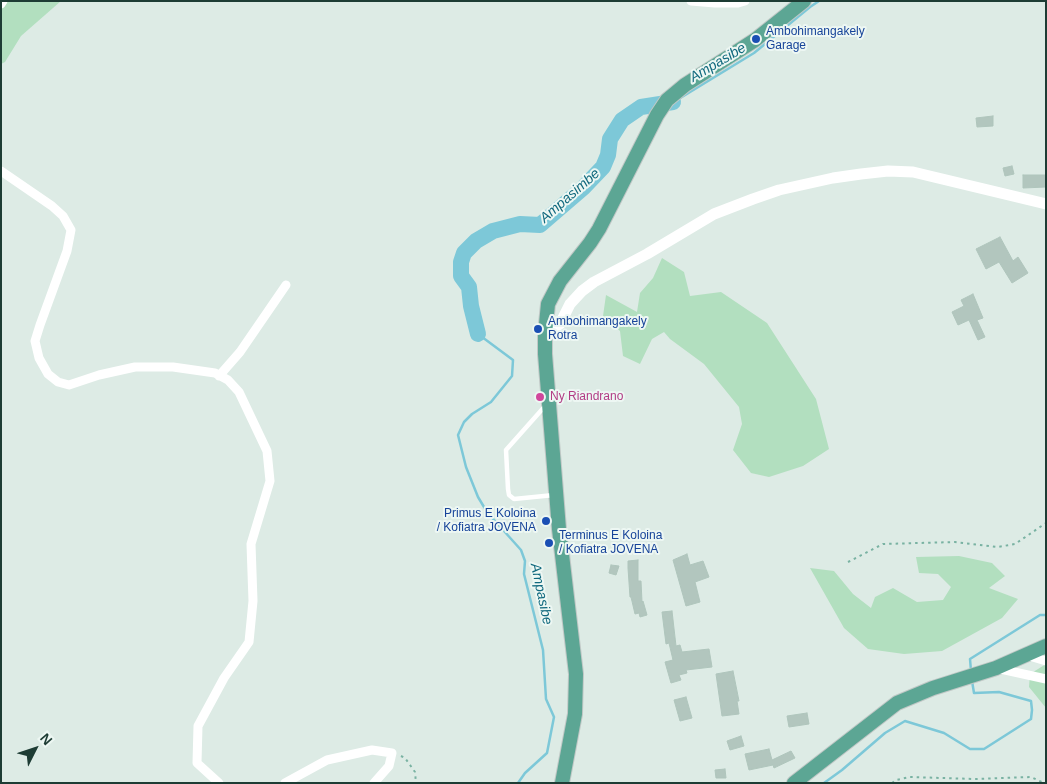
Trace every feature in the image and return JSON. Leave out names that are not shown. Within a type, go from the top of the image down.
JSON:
[{"type":"main road","points":[[562,783],[575,714],[576,674],[564,583],[556,495],[545,334],[550,299],[560,281],[599,229],[657,115],[667,100],[685,85],[755,40],[804,1]]},
{"type":"main road","points":[[794,783],[897,703],[933,688],[996,668],[1046,646]]},
{"type":"street","points":[[691,1],[715,4],[745,1]]},
{"type":"street","points":[[1,171],[52,206],[63,216],[71,230],[67,251],[35,341],[39,358],[48,374],[58,382],[69,385],[98,375],[135,367],[173,368],[214,373],[228,380],[239,392],[267,451],[270,481],[251,544],[253,601],[249,642],[224,678],[198,726],[197,763],[219,783]]},
{"type":"street","points":[[545,334],[560,324],[570,304],[594,282],[647,254],[714,214],[779,190],[833,178],[862,174],[913,172],[1046,204]]},
{"type":"street","points":[[220,376],[240,352],[286,285]]},
{"type":"street","points":[[1026,655],[1046,661]]},
{"type":"street","points":[[996,668],[1046,679]]},
{"type":"street","points":[[285,783],[327,760],[372,750],[392,753],[389,766],[374,783]]},
{"type":"lane","points":[[550,401],[508,447],[505,453],[508,489],[512,498],[556,495]]},
{"type":"path","points":[[848,562],[883,544],[955,542],[998,547],[1015,544],[1046,524]]},
{"type":"path","points":[[392,753],[405,758],[415,772],[416,783]]},
{"type":"path","points":[[892,783],[896,780],[910,777],[975,779],[1031,777],[1044,783]]},
{"type":"green space","points":[[1,1],[61,1],[21,36],[5,62],[1,64]]},
{"type":"green space","points":[[662,258],[684,272],[690,296],[721,292],[767,323],[816,399],[829,449],[803,466],[769,477],[751,473],[733,450],[742,424],[739,407],[704,364],[670,339],[664,332],[652,339],[640,364],[623,356],[620,331],[603,316],[606,295],[637,312],[640,293],[653,278]]},
{"type":"green space","points":[[959,556],[992,563],[1005,576],[989,588],[1018,599],[1002,618],[942,651],[904,654],[868,649],[844,628],[810,568],[834,571],[853,594],[871,608],[875,597],[893,588],[917,602],[943,600],[951,587],[938,574],[919,573],[916,557]]},
{"type":"green space","points":[[1046,664],[1046,708],[1029,687],[1030,674]]},
{"type":"building","points":[[993,116],[993,126],[977,127],[976,118]]},
{"type":"building","points":[[1012,166],[1014,174],[1005,176],[1003,168]]},
{"type":"building","points":[[1023,175],[1046,175],[1046,187],[1023,188]]},
{"type":"building","points":[[1000,237],[1013,261],[1018,257],[1028,273],[1012,283],[999,262],[986,269],[976,249]]},
{"type":"building","points":[[973,294],[983,318],[977,320],[985,337],[978,340],[969,320],[958,325],[952,312],[964,306],[961,300]]},
{"type":"building","points":[[687,554],[690,565],[703,561],[709,577],[695,582],[700,602],[686,606],[673,560]]},
{"type":"building","points":[[638,560],[638,581],[641,581],[642,602],[647,615],[640,617],[639,613],[635,614],[630,597],[628,568],[628,561]]},
{"type":"building","points":[[611,565],[619,566],[616,575],[609,573]]},
{"type":"building","points":[[672,611],[676,646],[680,645],[682,652],[709,649],[712,667],[686,670],[687,673],[679,675],[681,680],[671,683],[665,662],[673,660],[669,643],[666,644],[662,612]]},
{"type":"building","points":[[733,671],[739,701],[737,701],[739,714],[722,716],[716,674]]},
{"type":"building","points":[[686,697],[692,718],[680,721],[674,700]]},
{"type":"building","points":[[807,713],[809,724],[789,727],[787,716]]},
{"type":"building","points":[[741,736],[744,746],[730,750],[727,741]]},
{"type":"building","points":[[769,749],[772,760],[791,751],[795,758],[774,768],[773,765],[749,770],[745,754]]},
{"type":"building","points":[[725,769],[726,778],[716,778],[715,770]]},
{"type":"waterway","name":"Ampasibe","points":[[677,100],[754,53],[819,1]]},
{"type":"waterway","name":"Ampasimbe","points":[[478,334],[471,306],[469,287],[461,276],[461,262],[464,253],[476,241],[493,231],[520,224],[540,225],[583,188],[603,167],[608,155],[610,139],[622,120],[641,107],[673,102]]},
{"type":"waterway","name":"Ampasibe","points":[[478,334],[513,360],[512,376],[491,402],[472,414],[464,422],[458,435],[466,467],[478,497],[487,512],[521,550],[525,561],[524,574],[543,650],[546,699],[554,717],[547,753],[525,773],[518,783]]},
{"type":"waterway","name":"Ampasibe","points":[[971,671],[970,659],[1040,615],[1046,615]]},
{"type":"waterway","name":"Ampasibe","points":[[824,783],[885,733],[905,721],[944,733],[970,749],[984,749],[1031,719],[1031,701],[999,692],[974,693],[972,681]]},
{"type":"place","name":"Ambohimangakely Garage","points":[[756,39]]},
{"type":"place","name":"Ambohimangakely Rotra","points":[[538,329]]},
{"type":"place","name":"Ny Riandrano","points":[[540,397]]},
{"type":"place","name":"Primus E Koloina / Kofiatra JOVENA","points":[[546,521]]},
{"type":"place","name":"Terminus E Koloina / Kofiatra JOVENA","points":[[549,543]]}]
